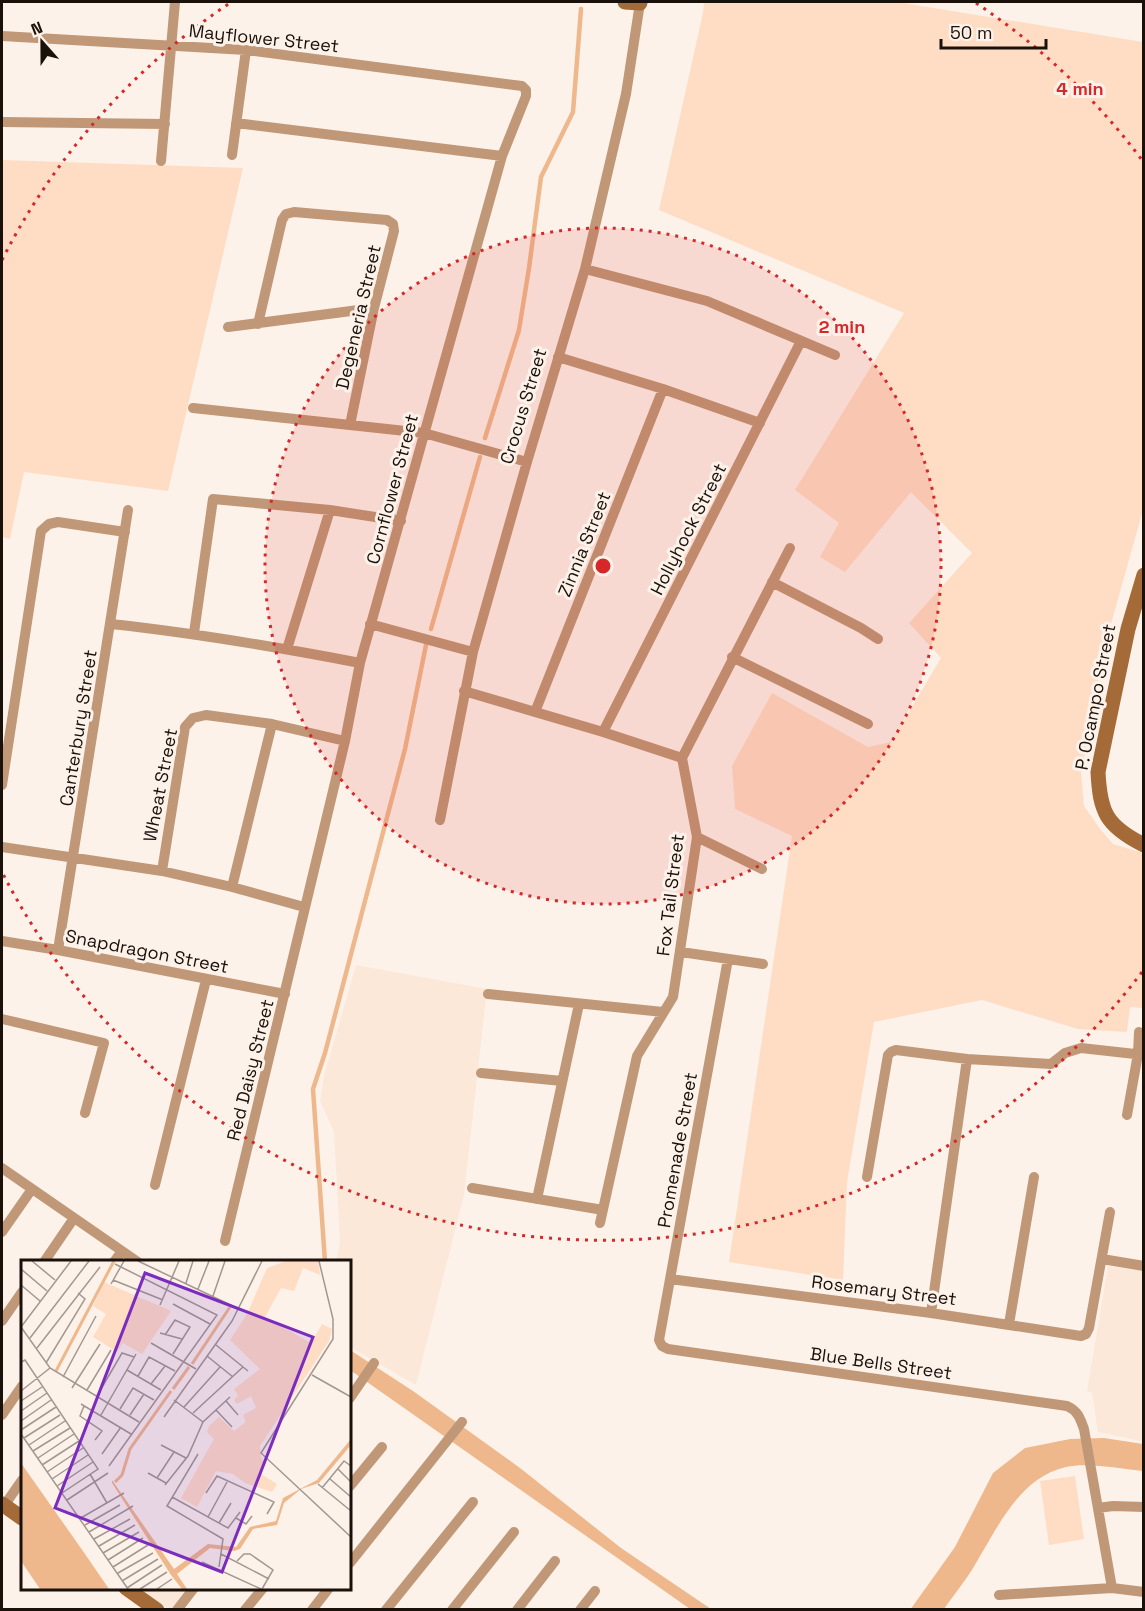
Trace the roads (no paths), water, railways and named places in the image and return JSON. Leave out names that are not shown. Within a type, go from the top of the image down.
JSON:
[{"type":"street","points":[[161,162],[175,2]]},
{"type":"street","name":"Crocus Street","points":[[440,820],[473,651],[526,462],[585,269],[626,94],[635,2]]},
{"type":"street","name":"Mayflower Street","points":[[2,36],[246,50],[522,86]]},
{"type":"street","points":[[232,155],[246,50]]},
{"type":"street","name":"Cornflower Street","points":[[304,907],[345,741],[370,624],[401,521],[502,156],[526,96],[526,90],[522,86]]},
{"type":"street","points":[[2,122],[165,124]]},
{"type":"street","points":[[236,123],[502,156]]},
{"type":"street","name":"Degeneria Street","points":[[258,324],[282,220],[286,214],[294,212],[387,220],[393,224],[394,231],[374,308],[350,425]]},
{"type":"street","points":[[585,269],[707,301],[835,355]]},
{"type":"street","points":[[228,327],[374,308]]},
{"type":"street","name":"Hollyhock Street","points":[[603,732],[801,341]]},
{"type":"street","points":[[558,357],[663,388],[760,423]]},
{"type":"street","name":"Zinnia Street","points":[[535,712],[663,388]]},
{"type":"street","points":[[193,408],[424,433],[526,462]]},
{"type":"street","points":[[194,633],[213,499],[330,510],[401,521]]},
{"type":"street","name":"Canterbury Street","points":[[58,950],[128,510]]},
{"type":"street","points":[[287,649],[330,510]]},
{"type":"street","points":[[2,785],[41,531],[49,524],[58,522],[126,532]]},
{"type":"street","points":[[464,691],[682,758],[790,548]]},
{"type":"street","name":"P. Ocampo Street","points":[[1143,575],[1128,629],[1098,772],[1099,792],[1104,812],[1114,827],[1143,844]]},
{"type":"street","points":[[772,582],[878,639]]},
{"type":"street","points":[[111,624],[194,633],[360,663]]},
{"type":"street","points":[[370,624],[473,651]]},
{"type":"street","points":[[732,657],[868,724]]},
{"type":"street","name":"Wheat Street","points":[[162,871],[185,727],[193,718],[206,715],[272,724],[345,741]]},
{"type":"street","points":[[232,887],[272,724]]},
{"type":"street","name":"Fox Tail Street","points":[[600,1223],[637,1056],[673,997],[681,952],[697,837],[682,758]]},
{"type":"street","points":[[697,837],[762,869]]},
{"type":"street","points":[[2,847],[162,871],[304,907]]},
{"type":"street","name":"Red Daisy Street","points":[[225,1240],[304,907]]},
{"type":"street","name":"Snapdragon Street","points":[[2,941],[285,994]]},
{"type":"street","points":[[681,952],[763,964]]},
{"type":"street","name":"Promenade Street","points":[[662,1346],[659,1340],[728,959]]},
{"type":"street","points":[[155,1185],[206,980]]},
{"type":"street","points":[[488,994],[663,1012]]},
{"type":"street","points":[[537,1199],[579,1004]]},
{"type":"street","points":[[2,1019],[104,1043],[85,1113]]},
{"type":"street","points":[[1127,1115],[1141,1054],[1139,1032]]},
{"type":"street","points":[[867,1177],[888,1055],[891,1052],[896,1050],[968,1059],[1051,1064],[1065,1053],[1081,1048],[1141,1054]]},
{"type":"street","points":[[931,1313],[968,1059]]},
{"type":"street","points":[[481,1073],[562,1081]]},
{"type":"street","points":[[2,1168],[135,1260]]},
{"type":"street","points":[[1009,1324],[1034,1177]]},
{"type":"street","points":[[471,1188],[603,1210]]},
{"type":"street","points":[[2,1232],[32,1190]]},
{"type":"street","points":[[1110,1212],[1101,1259],[1143,1266]]},
{"type":"street","points":[[45,1260],[74,1218]]},
{"type":"street","points":[[115,1260],[122,1251]]},
{"type":"street","name":"Rosemary Street","points":[[670,1279],[931,1313],[1081,1336],[1086,1334],[1089,1328],[1101,1259]]},
{"type":"street","points":[[2,1322],[21,1294]]},
{"type":"street","name":"Blue Bells Street","points":[[662,1346],[668,1349],[1067,1406],[1074,1409],[1080,1416],[1084,1429],[1098,1508]]},
{"type":"street","points":[[351,1397],[373,1364]]},
{"type":"street","points":[[2,1415],[21,1387]]},
{"type":"street","points":[[351,1562],[461,1423]]},
{"type":"street","points":[[351,1485],[382,1447]]},
{"type":"street","points":[[21,1481],[3,1505],[21,1517]]},
{"type":"street","points":[[386,1610],[473,1502]]},
{"type":"street","points":[[1112,1588],[1098,1508],[1143,1507]]},
{"type":"street","points":[[452,1610],[514,1532]]},
{"type":"street","points":[[517,1610],[555,1561]]},
{"type":"street","points":[[999,1595],[1112,1588],[1143,1592]]},
{"type":"street","points":[[129,1590],[157,1610]]},
{"type":"street","points":[[177,1610],[192,1590]]},
{"type":"street","points":[[245,1610],[261,1590]]},
{"type":"street","points":[[312,1610],[327,1590]]},
{"type":"street","points":[[580,1610],[595,1591]]},
{"type":"waterway","points":[[485,438],[519,330],[541,177],[573,112],[581,9]]},
{"type":"waterway","points":[[431,629],[480,457]]},
{"type":"waterway","points":[[325,1260],[313,1089],[325,1053],[405,749],[426,645]]}]
